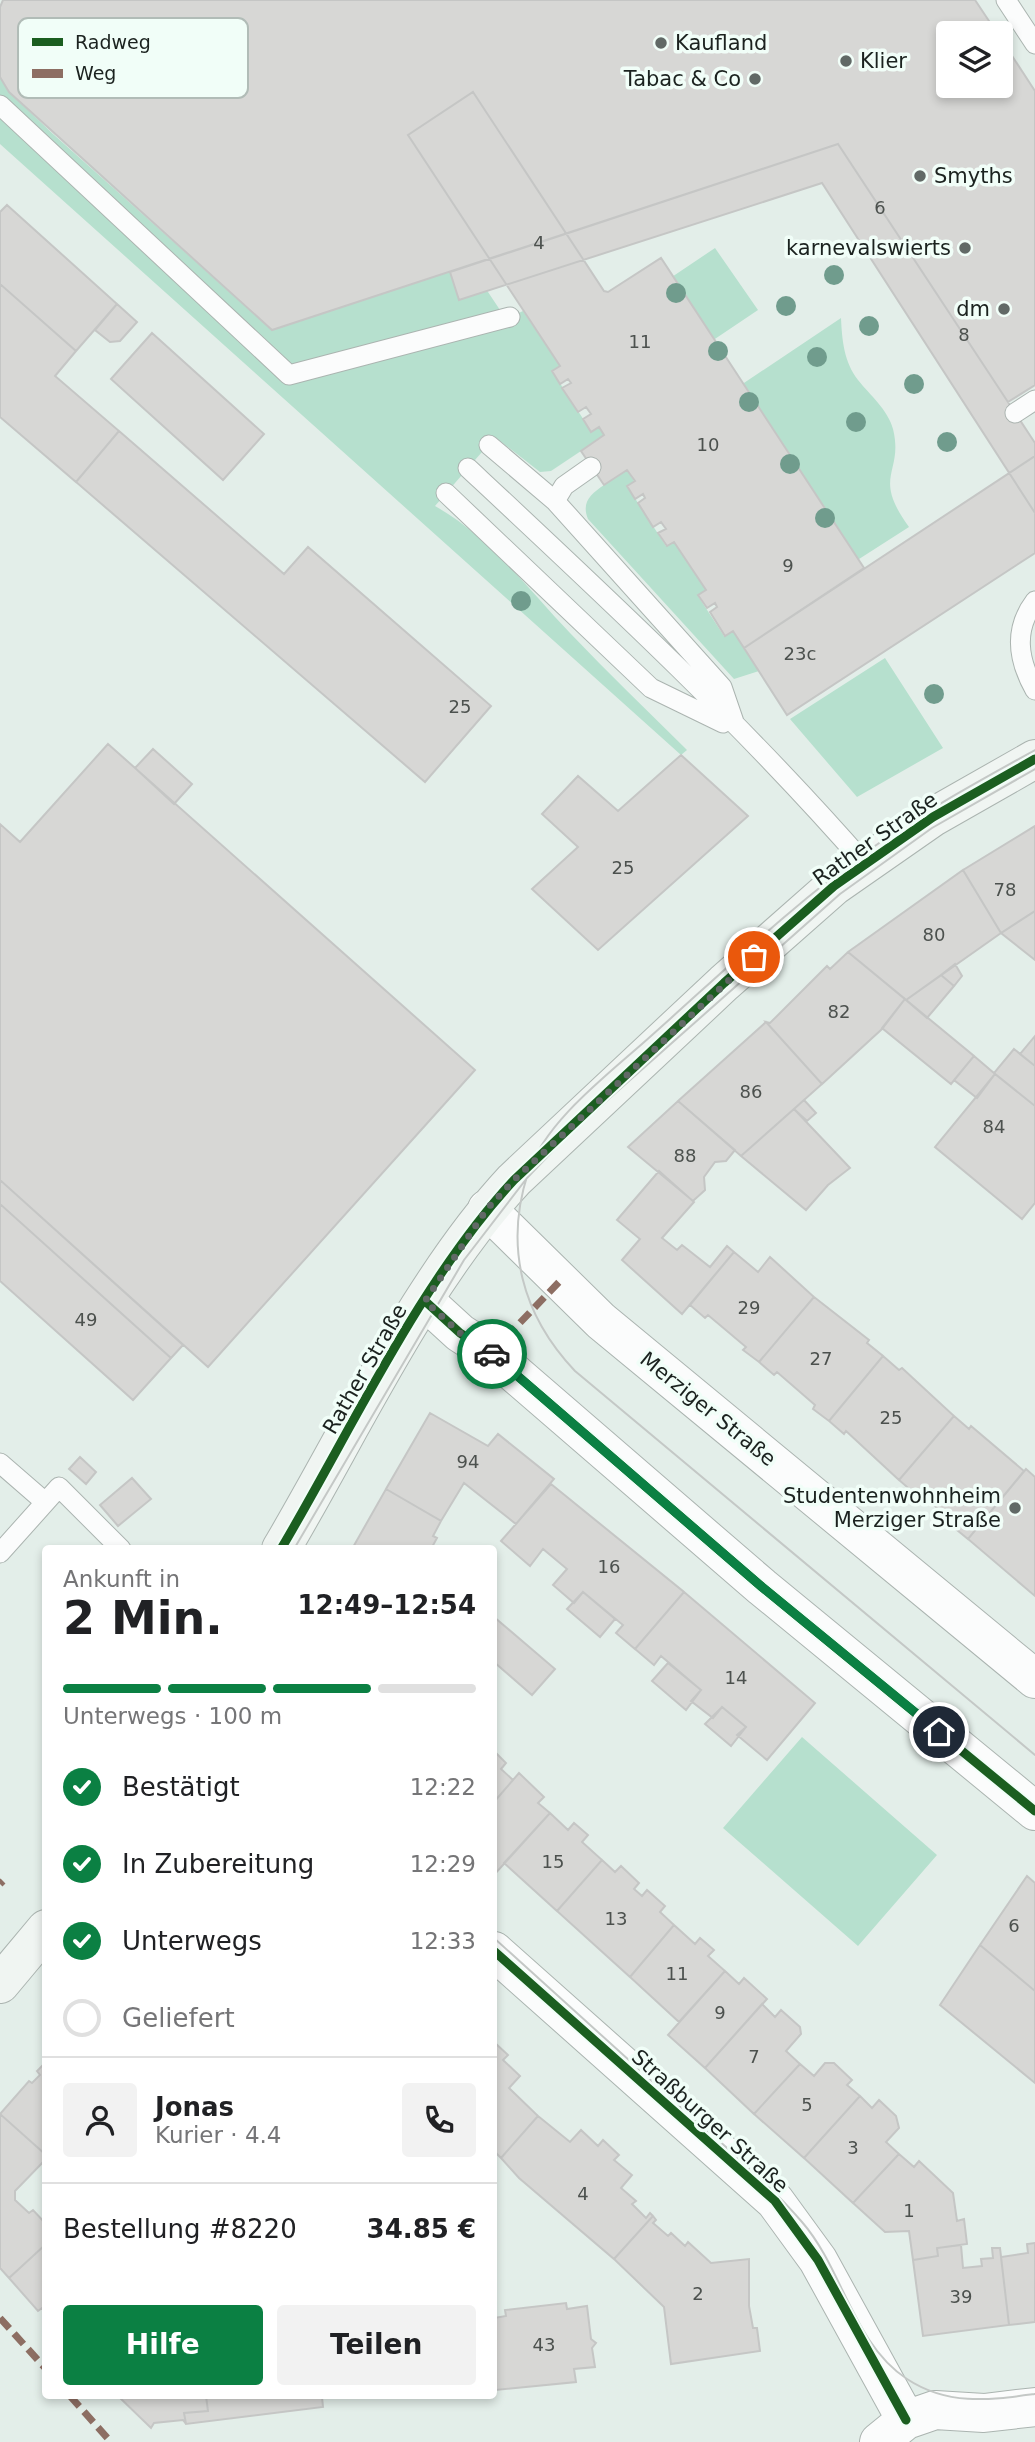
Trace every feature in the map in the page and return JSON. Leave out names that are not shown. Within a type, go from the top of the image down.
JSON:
[{"type":"street","name":"Rather Straße","points":[[283,1545],[425,1301],[487,1209],[550,1144],[724,983],[834,886],[933,817],[1035,759]]},
{"type":"street","name":"Merziger Straße","points":[[487,1209],[601,1321],[1035,1679]]},
{"type":"street","points":[[425,1301],[460,1333],[491,1353],[762,1587],[1035,1811]]},
{"type":"street","points":[[0,1984],[42,1934]]},
{"type":"street","name":"Straßburger Straße","points":[[497,1954],[775,2201],[818,2260],[892,2431]]},
{"type":"street","points":[[892,2431],[935,2410],[984,2413],[1035,2407]]},
{"type":"lane","points":[[1006,0],[1035,44]]},
{"type":"lane","points":[[0,105],[289,375],[510,317]]},
{"type":"lane","points":[[1015,413],[1035,400]]},
{"type":"lane","points":[[489,445],[555,501],[722,687],[737,729]]},
{"type":"lane","points":[[555,501],[564,486],[591,467]]},
{"type":"lane","points":[[468,468],[633,622],[813,806],[864,864]]},
{"type":"lane","points":[[446,493],[651,688],[737,729]]},
{"type":"lane","points":[[1035,601],[1024,622],[1019,646],[1024,671],[1035,690]]},
{"type":"lane","points":[[0,1463],[45,1502]]},
{"type":"lane","points":[[0,1553],[59,1486],[117,1545]]},
{"type":"green space","points":[[0,77],[9,92],[53,134],[272,330],[470,265],[506,319],[523,311],[560,366],[552,371],[591,431],[599,427],[634,481],[627,486],[666,546],[674,542],[706,590],[698,596],[724,636],[733,631],[759,671],[734,679],[588,519],[588,499],[604,485],[581,451],[551,471],[540,472],[495,437],[435,506],[473,533],[507,564],[584,648],[687,750],[681,755],[0,144]]},
{"type":"green space","points":[[715,248],[758,310],[700,349],[657,287]]},
{"type":"green space","points":[[841,318],[843,343],[850,366],[891,422],[895,456],[890,485],[898,510],[909,527],[845,568],[729,393]]},
{"type":"green space","points":[[885,658],[943,748],[857,797],[790,719]]},
{"type":"green space","points":[[802,1737],[937,1855],[858,1946],[723,1828]]},
{"type":"building","points":[[3,0],[975,0],[989,21],[936,21],[936,98],[1013,98],[1013,57],[1035,91],[1035,385],[1008,402],[838,144],[272,330],[9,92],[0,77],[0,7]]},
{"type":"building","points":[[473,92],[604,291],[608,292],[661,258],[864,568],[744,648],[733,631],[725,636],[710,612],[717,607],[715,603],[707,608],[698,595],[706,590],[674,542],[667,546],[658,533],[666,529],[661,522],[653,527],[638,503],[645,498],[643,494],[635,499],[627,486],[635,481],[627,470],[604,485],[581,451],[604,435],[599,427],[591,432],[583,419],[591,414],[586,407],[578,412],[562,388],[571,383],[568,379],[560,384],[552,371],[560,366],[408,135]]},
{"type":"building","points":[[838,144],[1035,443],[1035,513],[822,183],[459,300],[450,272]]},
{"type":"building","points":[[7,205],[117,304],[76,351],[0,284],[0,212]]},
{"type":"building","points":[[0,284],[76,351],[55,376],[119,431],[76,482],[0,417]]},
{"type":"building","points":[[117,304],[137,322],[120,341],[110,342],[95,330]]},
{"type":"building","points":[[152,333],[264,434],[223,480],[111,379]]},
{"type":"building","points":[[119,431],[284,574],[308,547],[491,706],[425,782],[76,482]]},
{"type":"building","points":[[1035,456],[1035,553],[787,715],[744,648]]},
{"type":"building","points":[[108,744],[475,1070],[208,1367],[0,1180],[0,824],[20,842]]},
{"type":"building","points":[[153,749],[192,784],[174,804],[135,768]]},
{"type":"building","points":[[681,755],[748,816],[598,950],[532,889],[578,847],[542,814],[578,776],[618,811]]},
{"type":"building","points":[[1035,826],[1035,911],[1001,933],[963,870]]},
{"type":"building","points":[[963,870],[1001,933],[906,1000],[848,952]]},
{"type":"building","points":[[1035,911],[1035,960],[1001,933]]},
{"type":"building","points":[[848,952],[905,999],[882,1029],[822,1084],[766,1022],[770,1023],[827,966],[830,969]]},
{"type":"building","points":[[955,964],[962,976],[954,986],[941,975]]},
{"type":"building","points":[[941,975],[954,986],[927,1018],[906,1000]]},
{"type":"building","points":[[905,999],[974,1056],[951,1084],[882,1028]]},
{"type":"building","points":[[766,1022],[822,1084],[741,1156],[678,1101]]},
{"type":"building","points":[[1035,1036],[1035,1066],[1020,1054]]},
{"type":"building","points":[[1014,1049],[1035,1066],[1035,1106],[994,1073]]},
{"type":"building","points":[[974,1056],[995,1074],[977,1098],[954,1080]]},
{"type":"building","points":[[995,1074],[1035,1106],[1035,1203],[1022,1219],[935,1147]]},
{"type":"building","points":[[804,1100],[816,1113],[807,1121],[794,1109]]},
{"type":"building","points":[[678,1101],[735,1150],[726,1161],[715,1162],[704,1177],[705,1190],[693,1201],[628,1147]]},
{"type":"building","points":[[794,1109],[850,1168],[828,1185],[806,1210],[741,1156]]},
{"type":"building","points":[[659,1171],[694,1202],[662,1238],[677,1250],[682,1245],[710,1267],[727,1246],[734,1252],[682,1314],[622,1260],[640,1239],[617,1220]]},
{"type":"building","points":[[0,1180],[183,1345],[171,1358],[0,1204]]},
{"type":"building","points":[[0,1204],[171,1358],[133,1400],[0,1281]]},
{"type":"building","points":[[734,1252],[758,1272],[770,1257],[814,1297],[759,1362],[743,1350],[746,1347],[708,1315],[705,1318],[690,1305]]},
{"type":"building","points":[[814,1297],[869,1340],[867,1343],[883,1356],[829,1421],[813,1409],[815,1405],[777,1372],[774,1375],[759,1362]]},
{"type":"building","points":[[883,1356],[899,1370],[902,1368],[954,1416],[899,1480],[846,1431],[844,1434],[829,1421]]},
{"type":"building","points":[[430,1413],[488,1446],[498,1434],[554,1479],[516,1524],[464,1483],[441,1521],[386,1489]]},
{"type":"building","points":[[954,1416],[969,1429],[971,1426],[1024,1471],[968,1539],[952,1526],[955,1523],[916,1490],[914,1493],[899,1480]]},
{"type":"building","points":[[80,1457],[96,1472],[86,1484],[69,1469]]},
{"type":"building","name":"Studentenwohnheim Merziger Straße","points":[[1026,1469],[1035,1477],[1035,1596],[968,1539]]},
{"type":"building","points":[[132,1478],[151,1499],[118,1526],[100,1505]]},
{"type":"building","points":[[551,1484],[684,1592],[635,1649],[616,1633],[623,1625],[583,1592],[574,1603],[553,1585],[567,1569],[543,1549],[530,1566],[501,1541]]},
{"type":"building","points":[[386,1489],[441,1521],[433,1536],[437,1538],[433,1545],[354,1545]]},
{"type":"building","points":[[583,1592],[615,1619],[600,1637],[567,1609]]},
{"type":"building","points":[[684,1592],[815,1703],[767,1760],[737,1735],[746,1727],[722,1707],[713,1718],[691,1701],[701,1690],[661,1656],[654,1665],[635,1649]]},
{"type":"building","points":[[497,1620],[555,1669],[532,1695],[497,1665]]},
{"type":"building","points":[[668,1663],[701,1690],[686,1710],[652,1681]]},
{"type":"building","points":[[722,1707],[746,1727],[731,1746],[705,1724]]},
{"type":"building","points":[[497,1754],[506,1763],[501,1769],[513,1780],[497,1799]]},
{"type":"building","points":[[519,1773],[544,1797],[538,1803],[550,1813],[497,1872],[497,1799]]},
{"type":"building","points":[[550,1813],[568,1830],[574,1823],[588,1835],[582,1842],[602,1860],[557,1911],[504,1863]]},
{"type":"building","points":[[602,1860],[615,1872],[621,1866],[639,1883],[634,1889],[642,1896],[647,1890],[665,1906],[660,1912],[674,1925],[630,1977],[557,1911]]},
{"type":"building","points":[[1027,1876],[1035,1883],[1035,1991],[980,1945]]},
{"type":"building","points":[[674,1925],[695,1944],[700,1938],[714,1950],[708,1956],[725,1971],[679,2022],[630,1977]]},
{"type":"building","points":[[980,1945],[1035,1991],[1035,2083],[940,2005]]},
{"type":"building","points":[[725,1971],[739,1984],[744,1978],[767,1999],[705,2068],[668,2035]]},
{"type":"building","points":[[762,2004],[775,2017],[781,2010],[800,2027],[801,2034],[786,2051],[800,2064],[754,2114],[705,2068]]},
{"type":"building","points":[[497,2045],[508,2055],[503,2060],[520,2076],[509,2088],[538,2116],[501,2158],[497,2154]]},
{"type":"building","points":[[825,2063],[834,2063],[852,2080],[847,2085],[860,2096],[804,2158],[754,2114],[800,2064],[814,2076]]},
{"type":"building","points":[[42,2066],[42,2151],[0,2114],[29,2081],[32,2083],[40,2075],[37,2071]]},
{"type":"building","points":[[860,2096],[872,2108],[879,2100],[896,2116],[899,2128],[886,2142],[899,2154],[853,2203],[804,2158]]},
{"type":"building","points":[[0,2114],[42,2151],[42,2163],[15,2191],[15,2200],[29,2213],[33,2210],[42,2220],[42,2248],[9,2278],[0,2268]]},
{"type":"building","points":[[538,2116],[570,2142],[581,2130],[598,2146],[603,2140],[619,2155],[614,2160],[632,2175],[621,2188],[636,2201],[632,2204],[646,2218],[650,2213],[653,2216],[614,2259],[519,2178],[501,2158]]},
{"type":"building","points":[[899,2154],[914,2167],[919,2161],[953,2193],[957,2221],[964,2219],[967,2244],[937,2248],[938,2256],[913,2260],[909,2231],[885,2232],[853,2203]]},
{"type":"building","points":[[653,2216],[656,2220],[653,2223],[668,2236],[671,2233],[685,2246],[688,2242],[711,2263],[749,2259],[749,2306],[753,2328],[757,2328],[760,2351],[671,2364],[664,2307],[614,2259]]},
{"type":"building","points":[[1035,2243],[1035,2322],[1009,2325],[1001,2257],[1028,2253],[1027,2244]]},
{"type":"building","points":[[961,2245],[963,2268],[982,2266],[981,2259],[993,2258],[992,2248],[1000,2248],[1009,2325],[923,2336],[913,2260],[938,2256],[937,2248]]},
{"type":"building","points":[[42,2248],[42,2308],[38,2311],[9,2278]]},
{"type":"building","points":[[566,2303],[567,2309],[587,2306],[591,2339],[596,2343],[592,2348],[595,2367],[574,2369],[576,2382],[497,2390],[497,2318],[506,2316],[505,2310]]},
{"type":"building","points":[[121,2399],[206,2399],[208,2411],[184,2413],[186,2424],[183,2420],[154,2423],[151,2428]]},
{"type":"building","points":[[206,2399],[322,2399],[323,2407],[186,2424],[184,2413],[208,2411]]},
{"type":"tram line","points":[[1035,750],[892,834],[814,892],[581,1098],[549,1134],[537,1153],[521,1200],[518,1227],[518,1253],[531,1303],[542,1327],[575,1371],[1035,1755]]},
{"type":"tram line","points":[[296,1545],[464,1260],[527,1178],[568,1135],[840,894],[932,828],[1035,769]]},
{"type":"tram line","points":[[497,1941],[744,2163],[802,2222],[828,2261],[861,2326],[889,2364],[907,2379],[938,2394],[969,2399],[1035,2394]]},
{"type":"marked path","points":[[491,1353],[559,1282]]},
{"type":"marked path","points":[[0,1884],[3,1881]]},
{"type":"marked path","points":[[0,2318],[42,2365]]},
{"type":"marked path","points":[[73,2399],[111,2442]]},
{"type":"cycle path","points":[[283,1545],[418,1309],[448,1263],[514,1180],[724,983],[834,886],[933,817],[1035,759]]},
{"type":"cycle path","points":[[425,1301],[460,1333],[491,1353],[762,1587],[1035,1811]]},
{"type":"cycle path","points":[[497,1954],[775,2201],[818,2260],[906,2420]]},
{"type":"way so far","points":[[492,1354],[460,1333],[425,1301],[487,1209],[514,1180],[754,957]]},
{"type":"place","name":"Kaufland","points":[[661,43]]},
{"type":"place","name":"Klier","points":[[846,61]]},
{"type":"place","name":"Tabac & Co","points":[[755,79]]},
{"type":"place","name":"Smyths","points":[[920,176]]},
{"type":"place","name":"karnevalswierts","points":[[965,248]]},
{"type":"place","name":"dm","points":[[1004,309]]},
{"type":"place","name":"Studentenwohnheim Merziger Straße","points":[[1015,1508]]},
{"type":"route","points":[[492,1354],[762,1587],[939,1732]]}]
